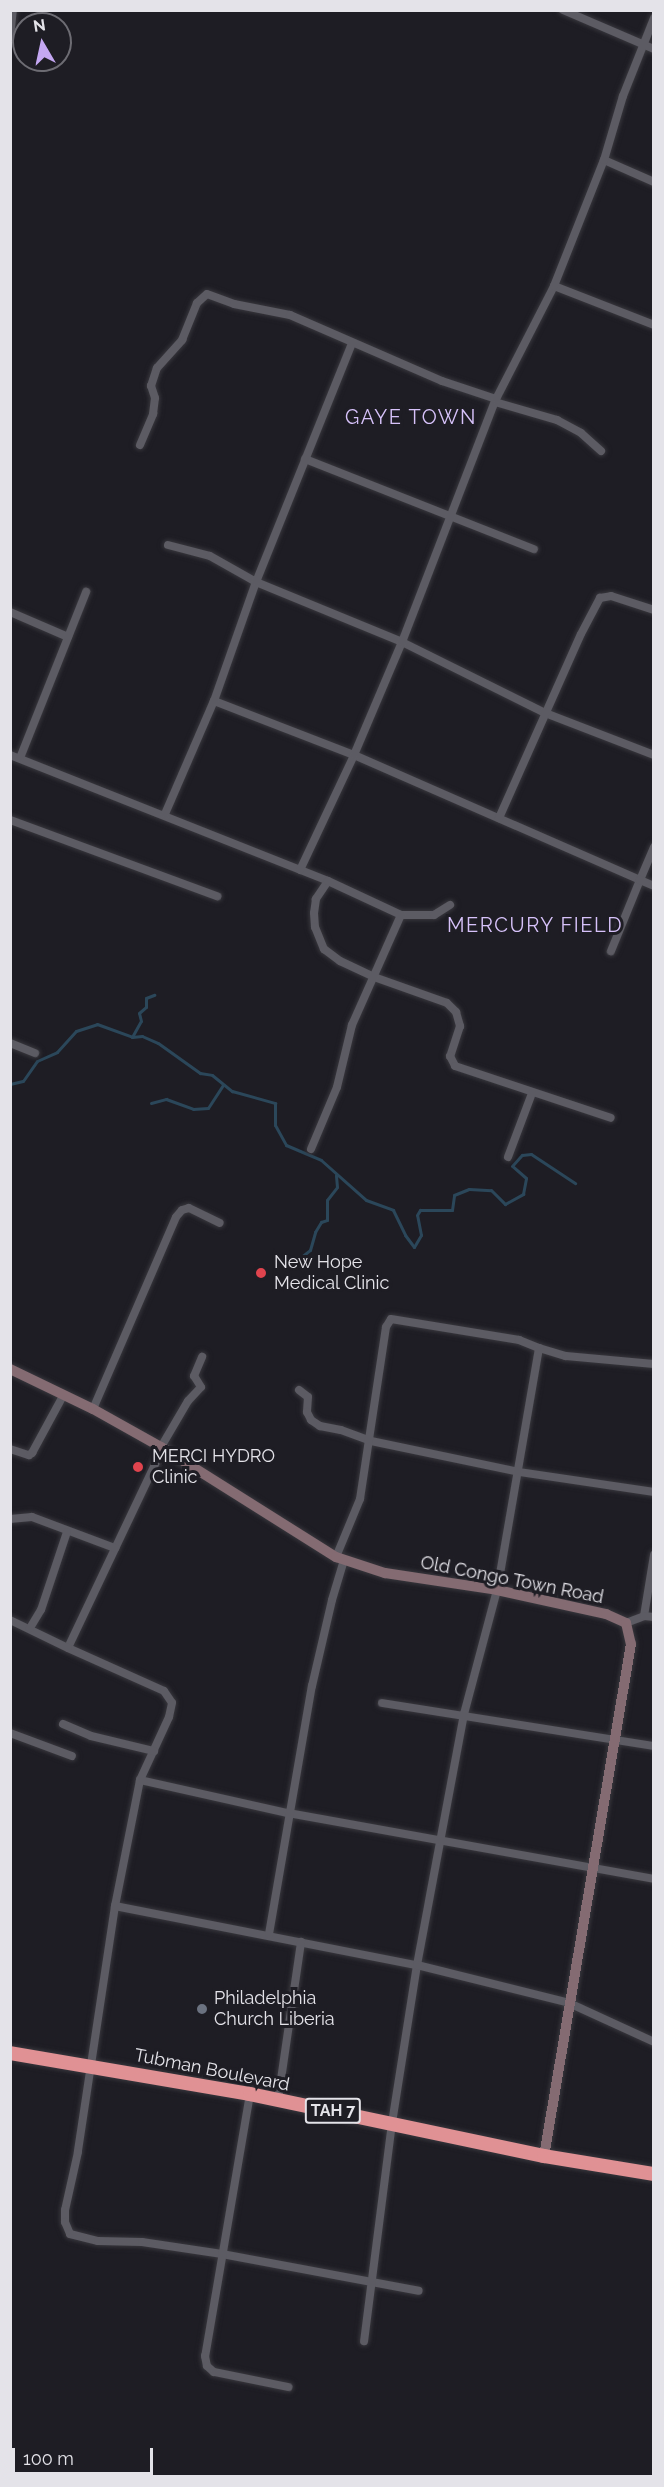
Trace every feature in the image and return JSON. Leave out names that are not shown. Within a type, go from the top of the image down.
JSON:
[{"type":"highway","name":"Tubman Boulevard","points":[[10,2053],[250,2094],[544,2156],[654,2174]]},
{"type":"street","points":[[10,37],[12,10]]},
{"type":"street","points":[[563,10],[654,49]]},
{"type":"street","points":[[300,870],[354,754],[402,642],[495,400],[554,285],[604,160],[622,96],[654,18]]},
{"type":"street","points":[[604,160],[654,182]]},
{"type":"street","points":[[554,285],[654,325]]},
{"type":"street","points":[[140,445],[153,414],[155,398],[151,386],[157,368],[182,340],[202,296],[207,294],[234,304],[290,315],[442,381],[557,420],[581,434],[601,451]]},
{"type":"street","points":[[165,814],[214,701],[256,582],[352,343]]},
{"type":"street","points":[[304,459],[451,514],[534,549]]},
{"type":"street","points":[[168,545],[210,556],[256,582],[402,642],[545,713],[654,755]]},
{"type":"street","points":[[20,758],[86,592]]},
{"type":"street","points":[[498,818],[580,633],[600,598],[611,596],[654,610]]},
{"type":"street","points":[[10,612],[68,637]]},
{"type":"street","points":[[214,701],[354,754],[654,886]]},
{"type":"street","points":[[10,755],[328,880],[401,915],[434,915],[450,905]]},
{"type":"street","points":[[10,820],[217,896]]},
{"type":"street","points":[[611,951],[654,846]]},
{"type":"street","points":[[328,880],[316,899],[314,913],[315,927],[324,949],[340,961],[374,977],[447,1004],[456,1012],[460,1026],[450,1056],[455,1066],[611,1118]]},
{"type":"street","points":[[311,1149],[337,1087],[352,1026],[401,915]]},
{"type":"street","points":[[10,1043],[35,1053]]},
{"type":"street","points":[[508,1157],[532,1093]]},
{"type":"street","points":[[93,1409],[176,1217],[182,1210],[189,1208],[220,1223]]},
{"type":"street","points":[[268,1934],[312,1686],[340,1558],[360,1499],[371,1441],[386,1327],[391,1319],[519,1340],[566,1356],[654,1364]]},
{"type":"street","points":[[364,2340],[392,2123],[417,1965],[464,1714],[497,1590],[539,1348]]},
{"type":"street","points":[[68,1648],[159,1456],[188,1401],[201,1387],[194,1376],[202,1357]]},
{"type":"street","name":"Old Congo Town Road","points":[[10,1369],[93,1409],[164,1449],[340,1558],[385,1573],[497,1590],[606,1614],[626,1623]]},
{"type":"street","points":[[299,1390],[308,1397],[310,1420],[321,1426],[341,1430],[371,1441],[519,1472],[654,1492]]},
{"type":"street","points":[[10,1449],[29,1455],[63,1396]]},
{"type":"street","points":[[10,1519],[32,1517],[115,1548]]},
{"type":"street","points":[[30,1628],[41,1610],[68,1532]]},
{"type":"street","points":[[644,1616],[654,1555]]},
{"type":"street","points":[[544,2156],[631,1644],[626,1623],[644,1616],[654,1617]]},
{"type":"street","points":[[10,1620],[164,1691],[172,1703],[170,1717],[140,1780],[115,1906],[76,2162],[65,2210],[65,2222],[70,2234],[98,2241],[142,2242],[222,2254],[419,2290]]},
{"type":"street","points":[[382,1703],[464,1714],[654,1746]]},
{"type":"street","points":[[63,1724],[91,1736],[154,1751]]},
{"type":"street","points":[[10,1733],[72,1756]]},
{"type":"street","points":[[140,1780],[288,1813],[654,1879]]},
{"type":"street","points":[[115,1906],[268,1934],[417,1965],[569,2003],[654,2042]]},
{"type":"street","points":[[278,2100],[301,1942]]},
{"type":"street","points":[[250,2094],[205,2356],[207,2366],[214,2372],[288,2387]]},
{"type":"waterway","points":[[132,1037],[141,1021],[139,1013],[146,1007],[146,998],[154,995]]},
{"type":"waterway","points":[[10,1084],[23,1081],[37,1061],[57,1052],[76,1031],[97,1024],[132,1037],[142,1036],[158,1043],[200,1073],[212,1075],[232,1091],[275,1103],[275,1125],[286,1145],[321,1160],[366,1200],[393,1210],[405,1235],[414,1247],[421,1235],[417,1215],[420,1210],[452,1210],[454,1195],[469,1189],[491,1190],[505,1204],[523,1194],[526,1178],[512,1166],[522,1155],[531,1154],[575,1183]]},
{"type":"waterway","points":[[151,1103],[166,1099],[193,1109],[208,1108],[223,1085]]},
{"type":"waterway","points":[[300,1258],[310,1250],[315,1232],[321,1222],[327,1220],[327,1200],[337,1187],[336,1175]]},
{"type":"place","name":"New Hope Medical Clinic","points":[[261,1273]]},
{"type":"place","name":"MERCI HYDRO Clinic","points":[[138,1467]]},
{"type":"place","name":"Philadelphia Church Liberia","points":[[202,2009]]},
{"type":"district","name":"GAYE TOWN","points":[[411,417]]},
{"type":"district","name":"MERCURY FIELD","points":[[535,925]]}]
